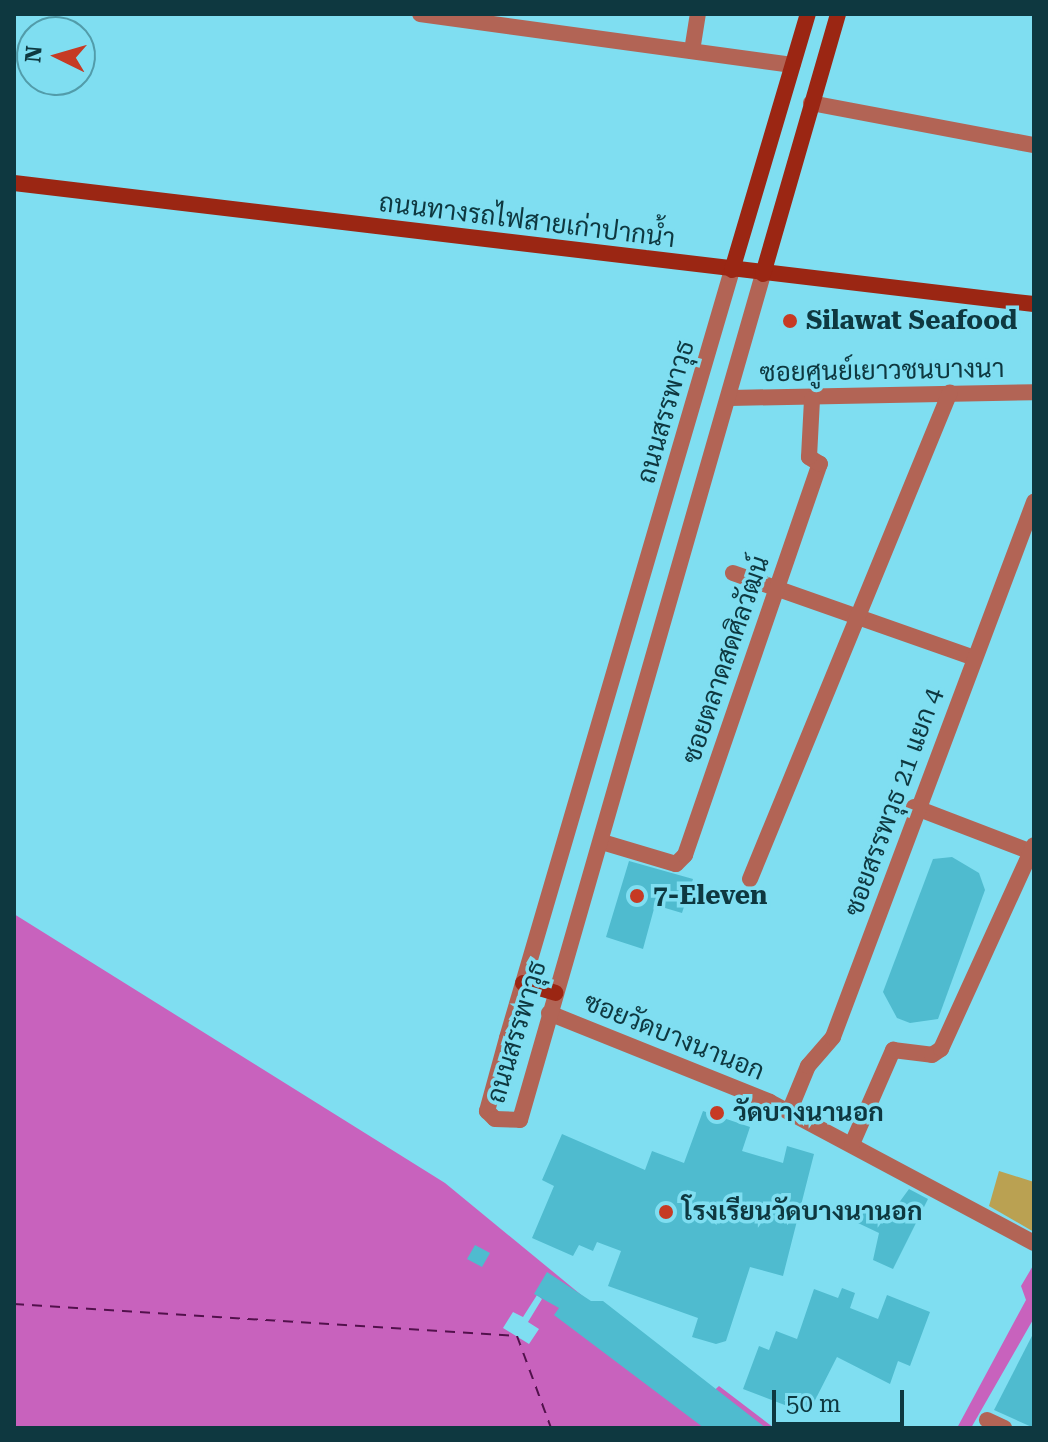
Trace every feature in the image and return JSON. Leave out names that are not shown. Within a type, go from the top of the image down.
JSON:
[{"type":"main road","name":"ถนนสรรพาวุธ","points":[[732,270],[808,14]]},
{"type":"main road","name":"ถนนสรรพาวุธ","points":[[763,274],[838,14]]},
{"type":"main road","points":[[794,61],[824,62]]},
{"type":"main road","name":"ถนนทางรถไฟสายเก่าปากน้ำ","points":[[14,183],[1034,304]]},
{"type":"main road","points":[[523,983],[555,993]]},
{"type":"street","points":[[420,14],[692,51],[794,61]]},
{"type":"street","points":[[692,51],[698,14]]},
{"type":"street","points":[[811,103],[1034,145]]},
{"type":"street","name":"ถนนสรรพาวุธ","points":[[732,270],[489,1100],[495,1119],[520,1120],[730,398],[763,274]]},
{"type":"street","points":[[750,879],[950,392]]},
{"type":"street","name":"ซอยศูนย์เยาวชนบางนา","points":[[730,398],[812,399],[950,392],[1034,392]]},
{"type":"street","name":"ซอยตลาดสดศิลวัฒน์","points":[[602,842],[682,860],[820,464],[809,460],[812,399]]},
{"type":"street","name":"ซอยสรรพวุธ 21 แยก 4","points":[[789,1112],[808,1066],[833,1037],[914,807],[1034,502]]},
{"type":"street","points":[[733,573],[974,658]]},
{"type":"street","points":[[852,1144],[893,1050],[932,1055],[941,1049],[1032,849],[914,807]]},
{"type":"street","name":"ซอยวัดบางนานอก","points":[[549,1013],[789,1112],[1034,1243]]},
{"type":"street","points":[[987,1420],[1004,1428]]},
{"type":"shaded area","points":[[14,914],[445,1183],[658,1358],[695,1408],[719,1386],[774,1428],[14,1428]]},
{"type":"shaded area","points":[[999,1171],[1034,1182],[1034,1232],[989,1206]]},
{"type":"shaded area","points":[[1034,1264],[1034,1318],[971,1428],[957,1428],[1026,1300],[1021,1286]]},
{"type":"pier","points":[[537,1295],[542,1299],[528,1322],[539,1329],[529,1344],[503,1328],[513,1312],[523,1317]]},
{"type":"building","points":[[952,857],[979,873],[985,890],[938,1019],[910,1023],[897,1018],[883,992],[933,859]]},
{"type":"building","points":[[629,861],[693,879],[682,913],[655,905],[643,949],[606,937]]},
{"type":"building","points":[[703,1111],[750,1127],[742,1151],[783,1163],[787,1146],[814,1154],[783,1276],[750,1267],[726,1341],[716,1344],[692,1337],[698,1318],[608,1286],[621,1251],[597,1242],[593,1251],[579,1245],[573,1256],[532,1238],[554,1186],[542,1180],[562,1134],[645,1170],[652,1151],[684,1163]]},
{"type":"building","points":[[909,1189],[928,1199],[893,1269],[873,1260],[879,1233],[858,1223],[868,1204],[890,1215]]},
{"type":"building","points":[[475,1245],[490,1253],[482,1267],[467,1259]]},
{"type":"building","points":[[547,1272],[591,1301],[603,1301],[766,1428],[704,1428],[554,1315],[559,1308],[534,1294]]},
{"type":"building","points":[[842,1288],[855,1293],[850,1308],[878,1319],[887,1295],[930,1312],[910,1366],[898,1361],[890,1384],[837,1357],[808,1414],[743,1389],[759,1346],[769,1350],[776,1331],[797,1339],[814,1289],[838,1298]]},
{"type":"building","points":[[1034,1332],[1034,1428],[994,1410]]},
{"type":"ferry route","points":[[14,1304],[517,1336],[551,1428]]},
{"type":"place","name":"Silawat Seafood","points":[[790,321]]},
{"type":"place","name":"7-Eleven","points":[[637,896]]},
{"type":"place","name":"วัดบางนานอก","points":[[717,1113]]},
{"type":"place","name":"โรงเรียนวัดบางนานอก","points":[[666,1212]]}]
